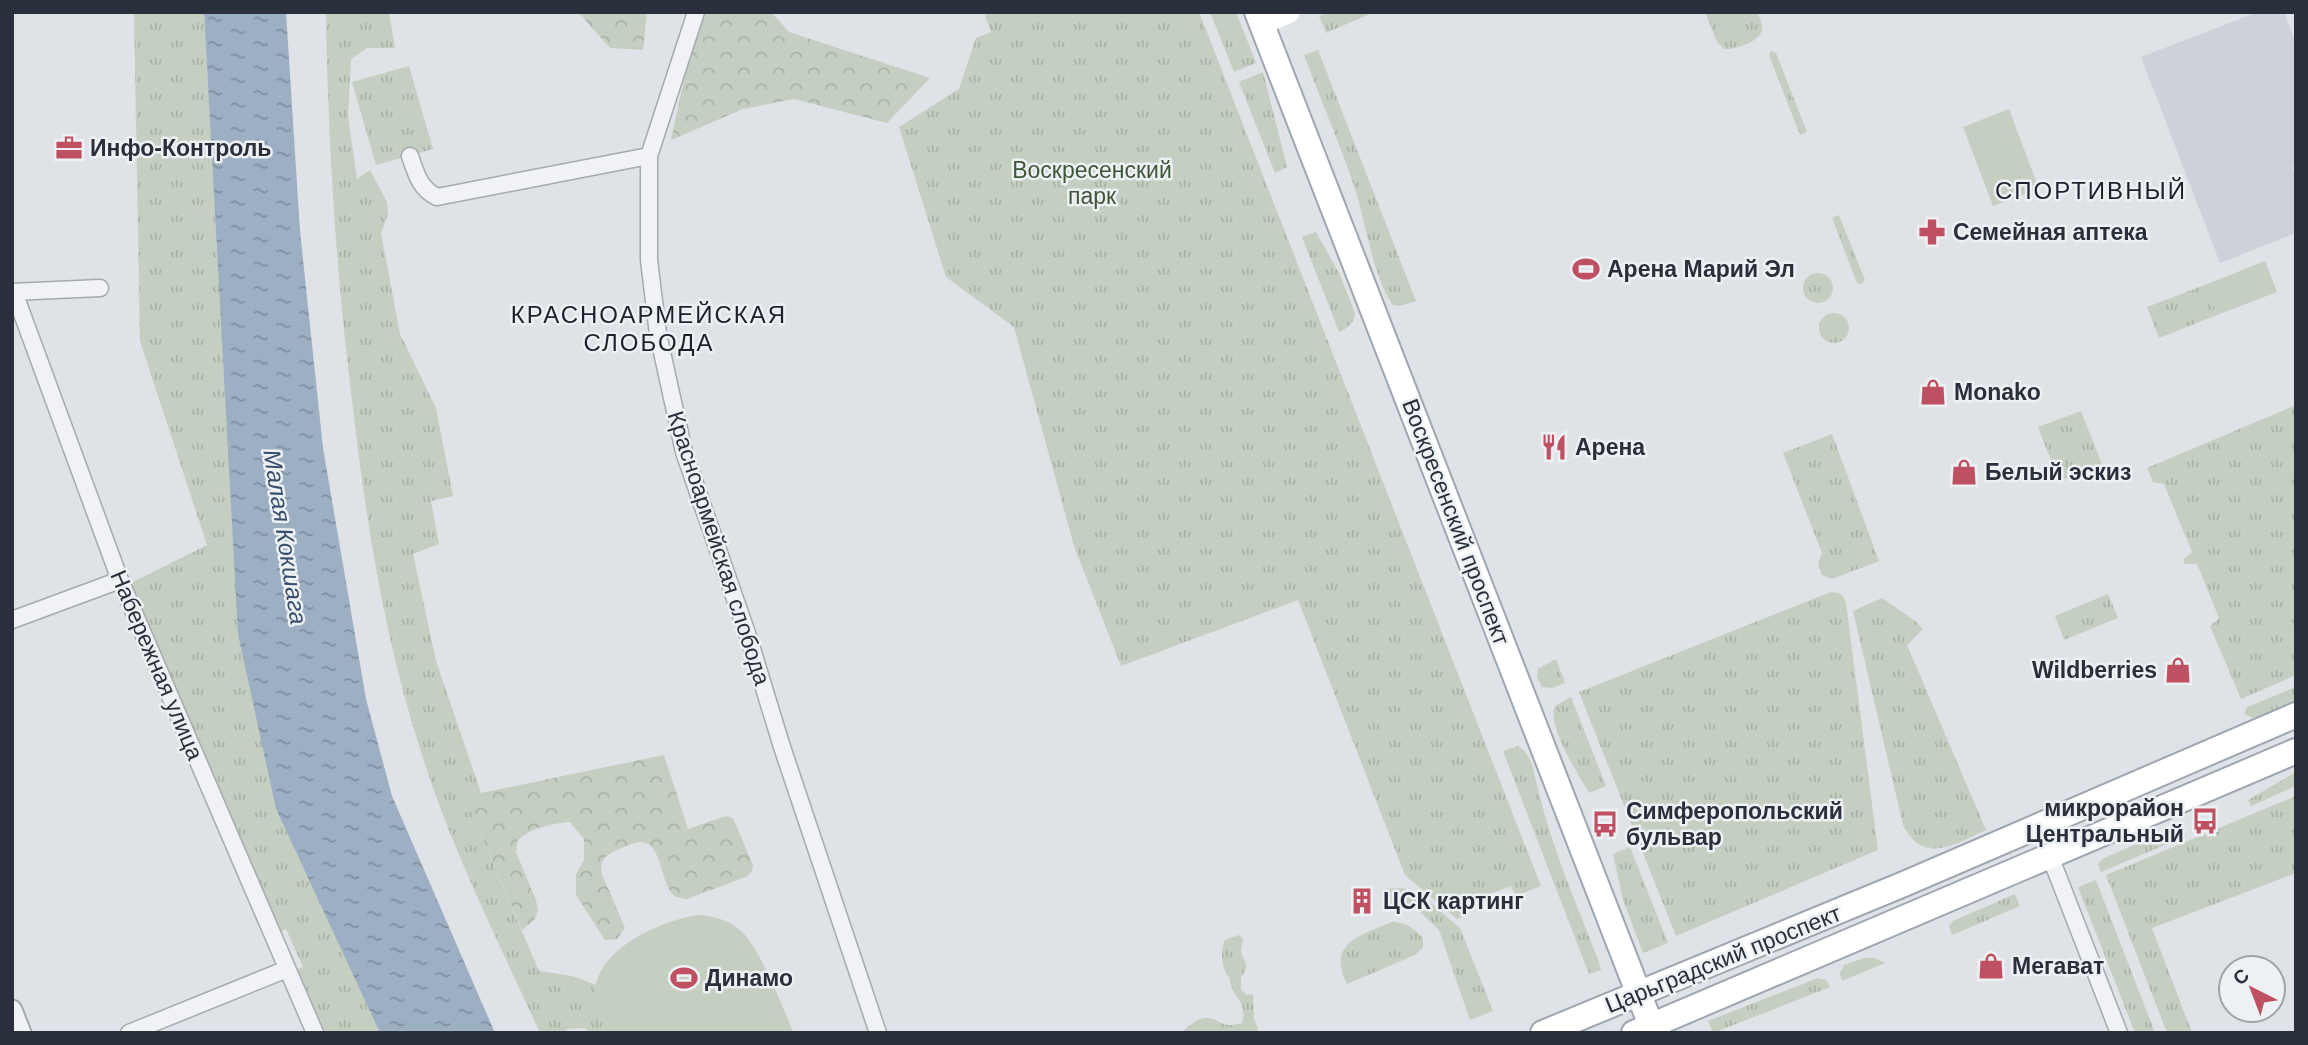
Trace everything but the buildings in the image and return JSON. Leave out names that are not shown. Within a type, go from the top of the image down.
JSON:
[{"type":"main road","points":[[1260,18],[1288,12]]},
{"type":"main road","name":"Воскресенский проспект","points":[[1260,18],[1639,994],[1646,1030]]},
{"type":"main road","name":"Царьградский проспект","points":[[1542,1033],[1904,884],[2296,715]]},
{"type":"main road","name":"Царьградский проспект","points":[[1646,1030],[2296,751]]},
{"type":"street","name":"Красноармейская слобода","points":[[696,12],[649,156],[649,266],[658,334],[684,453],[750,639],[782,747],[878,1033]]},
{"type":"street","points":[[410,156],[418,179],[426,191],[437,197],[649,156]]},
{"type":"street","points":[[13,292],[100,288]]},
{"type":"street","name":"Набережная улица","points":[[13,292],[120,580],[315,1033]]},
{"type":"street","points":[[12,620],[120,580]]},
{"type":"street","points":[[2050,856],[2119,1033]]},
{"type":"street","points":[[129,1033],[288,969]]},
{"type":"street","points":[[12,1010],[21,1033]]},
{"type":"shaded area","points":[[2258,12],[2284,12],[2296,43],[2296,165],[2292,167],[2296,178],[2296,233],[2220,263],[2141,57]]},
{"type":"green space","points":[[134,12],[204,12],[224,371],[276,809],[380,1033],[319,1033],[292,972],[303,967],[286,929],[275,934],[127,585],[207,545],[140,341]]},
{"type":"green space","points":[[326,12],[389,12],[395,48],[367,48],[351,59],[348,116],[357,179],[370,170],[387,202],[388,214],[381,233],[400,334],[436,408],[453,496],[431,501],[439,544],[413,554],[436,661],[481,793],[470,803],[470,809],[539,971],[572,976],[596,985],[599,1007],[611,1033],[591,1033],[584,1028],[567,1029],[565,1033],[540,1033],[447,826],[410,715],[389,633],[360,466],[334,218]]},
{"type":"green space","points":[[578,12],[647,12],[643,50],[610,48]]},
{"type":"green space","points":[[704,12],[771,12],[789,32],[930,78],[887,123],[794,99],[743,109],[671,140],[691,47]]},
{"type":"green space","name":"Воскресенский парк","points":[[986,12],[1199,12],[1541,886],[1516,896],[1511,886],[1464,904],[1468,914],[1457,919],[1405,875],[1298,600],[1121,666],[1074,546],[1014,327],[946,277],[899,127],[959,89],[976,38],[991,32]]},
{"type":"green space","points":[[1210,12],[1236,12],[1256,63],[1234,72]]},
{"type":"green space","points":[[1329,12],[1370,14],[1326,33],[1319,16]]},
{"type":"green space","points":[[1705,12],[1757,12],[1762,29],[1757,38],[1746,44],[1724,49],[1717,42]]},
{"type":"green space","points":[[1318,50],[1416,301],[1400,306],[1393,305],[1386,294],[1371,251],[1356,192],[1304,55]]},
{"type":"green space","points":[[1771,51],[1776,53],[1807,132],[1800,135],[1769,55]]},
{"type":"green space","points":[[409,66],[433,149],[376,165],[352,82]]},
{"type":"green space","points":[[1263,72],[1287,167],[1275,173],[1239,82]]},
{"type":"green space","points":[[2009,109],[2039,189],[1993,206],[1963,127]]},
{"type":"green space","points":[[1839,215],[1865,280],[1862,284],[1857,283],[1832,218]]},
{"type":"green space","points":[[1316,232],[1340,275],[1355,313],[1350,325],[1339,332],[1302,237]]},
{"type":"green space","points":[[2265,261],[2277,292],[2217,315],[2205,285]]},
{"type":"green space","points":[[1818,273],[1829,277],[1833,288],[1829,299],[1818,303],[1807,299],[1803,288],[1807,277]]},
{"type":"green space","points":[[2205,285],[2217,315],[2159,338],[2147,307]]},
{"type":"green space","points":[[1834,313],[1845,317],[1849,328],[1845,339],[1834,343],[1823,339],[1819,328],[1823,317]]},
{"type":"green space","points":[[2296,405],[2296,675],[2241,699],[2210,626],[2219,618],[2197,564],[2185,564],[2183,560],[2192,552],[2164,484],[2153,482],[2147,468]]},
{"type":"green space","points":[[2081,411],[2102,464],[2059,481],[2038,427]]},
{"type":"green space","points":[[1832,434],[1879,561],[1832,579],[1822,575],[1818,563],[1822,553],[1783,453]]},
{"type":"green space","points":[[1831,592],[1841,594],[1846,603],[1878,850],[1676,936],[1579,692]]},
{"type":"green space","points":[[2108,594],[2118,618],[2064,640],[2055,616]]},
{"type":"green space","points":[[1882,598],[1923,629],[1907,645],[1986,830],[1941,848],[1920,845],[1911,838],[1903,825],[1853,611]]},
{"type":"green space","points":[[1556,659],[1565,683],[1552,688],[1542,687],[1537,677],[1538,669]]},
{"type":"green space","points":[[2296,687],[2296,703],[2257,720],[2244,714],[2247,707]]},
{"type":"green space","points":[[1571,697],[1606,786],[1589,793],[1565,750],[1555,725],[1555,706]]},
{"type":"green space","points":[[1518,746],[1523,749],[1532,765],[1558,855],[1601,970],[1589,974],[1503,751]]},
{"type":"green space","points":[[664,755],[688,829],[726,816],[733,818],[753,865],[748,876],[685,899],[676,897],[671,892],[658,857],[648,844],[638,842],[615,851],[604,859],[601,872],[625,928],[617,939],[605,940],[576,895],[576,874],[584,860],[584,839],[570,822],[549,825],[518,840],[516,852],[538,910],[535,919],[522,930],[470,809],[470,803],[481,793]]},
{"type":"green space","points":[[2296,772],[2296,786],[2251,806],[2248,800]]},
{"type":"green space","points":[[2296,796],[2296,873],[2152,928],[2192,1033],[2167,1033],[2106,875]]},
{"type":"green space","points":[[2183,829],[2186,836],[2101,872],[2098,864],[2104,858],[2160,834]]},
{"type":"green space","points":[[1630,847],[1668,943],[1643,953],[1623,900],[1613,854]]},
{"type":"green space","points":[[2096,880],[2155,1033],[2135,1033],[2078,887]]},
{"type":"green space","points":[[1403,888],[1425,898],[1460,928],[1493,1011],[1470,1020],[1439,930],[1409,905],[1389,906],[1384,889]]},
{"type":"green space","points":[[2015,894],[2020,906],[1952,935],[1949,926],[1953,921]]},
{"type":"green space","name":"Динамо","points":[[701,915],[732,924],[749,940],[764,965],[794,1033],[611,1033],[600,1010],[596,992],[601,972],[610,958],[654,928]]},
{"type":"green space","points":[[1392,922],[1416,931],[1423,938],[1423,948],[1415,955],[1347,984],[1341,959],[1344,950],[1369,931]]},
{"type":"green space","points":[[1239,935],[1243,939],[1241,951],[1246,966],[1241,977],[1241,990],[1247,995],[1253,994],[1254,1018],[1259,1033],[1180,1033],[1204,1018],[1229,1025],[1242,1023],[1243,1009],[1223,965],[1222,955],[1225,940]]},
{"type":"green space","points":[[1864,958],[1875,958],[1885,963],[1842,981],[1840,974],[1844,965]]},
{"type":"green space","points":[[1818,978],[1826,980],[1830,987],[1713,1033],[1708,1021]]},
{"type":"water","name":"Малая Кокшага","points":[[204,12],[286,12],[300,231],[323,448],[366,699],[392,796],[495,1033],[380,1033],[276,809],[238,634]]},
{"type":"place","name":"Инфо-Контроль","points":[[69,148]]},
{"type":"place","name":"Семейная аптека","points":[[1932,232]]},
{"type":"place","name":"Арена Марий Эл","points":[[1586,269]]},
{"type":"place","name":"Monako","points":[[1933,392]]},
{"type":"place","name":"Арена","points":[[1554,447]]},
{"type":"place","name":"Белый эскиз","points":[[1964,472]]},
{"type":"place","name":"Wildberries","points":[[2178,670]]},
{"type":"place","name":"микрорайон Центральный","points":[[2205,821]]},
{"type":"place","name":"Симферопольский бульвар","points":[[1605,824]]},
{"type":"place","name":"ЦСК картинг","points":[[1362,901]]},
{"type":"place","name":"Мегават","points":[[1991,966]]},
{"type":"place","name":"Динамо","points":[[684,978]]},
{"type":"district","name":"СПОРТИВНЫЙ","points":[[2091,191]]},
{"type":"district","name":"КРАСНОАРМЕЙСКАЯ СЛОБОДА","points":[[649,329]]}]
